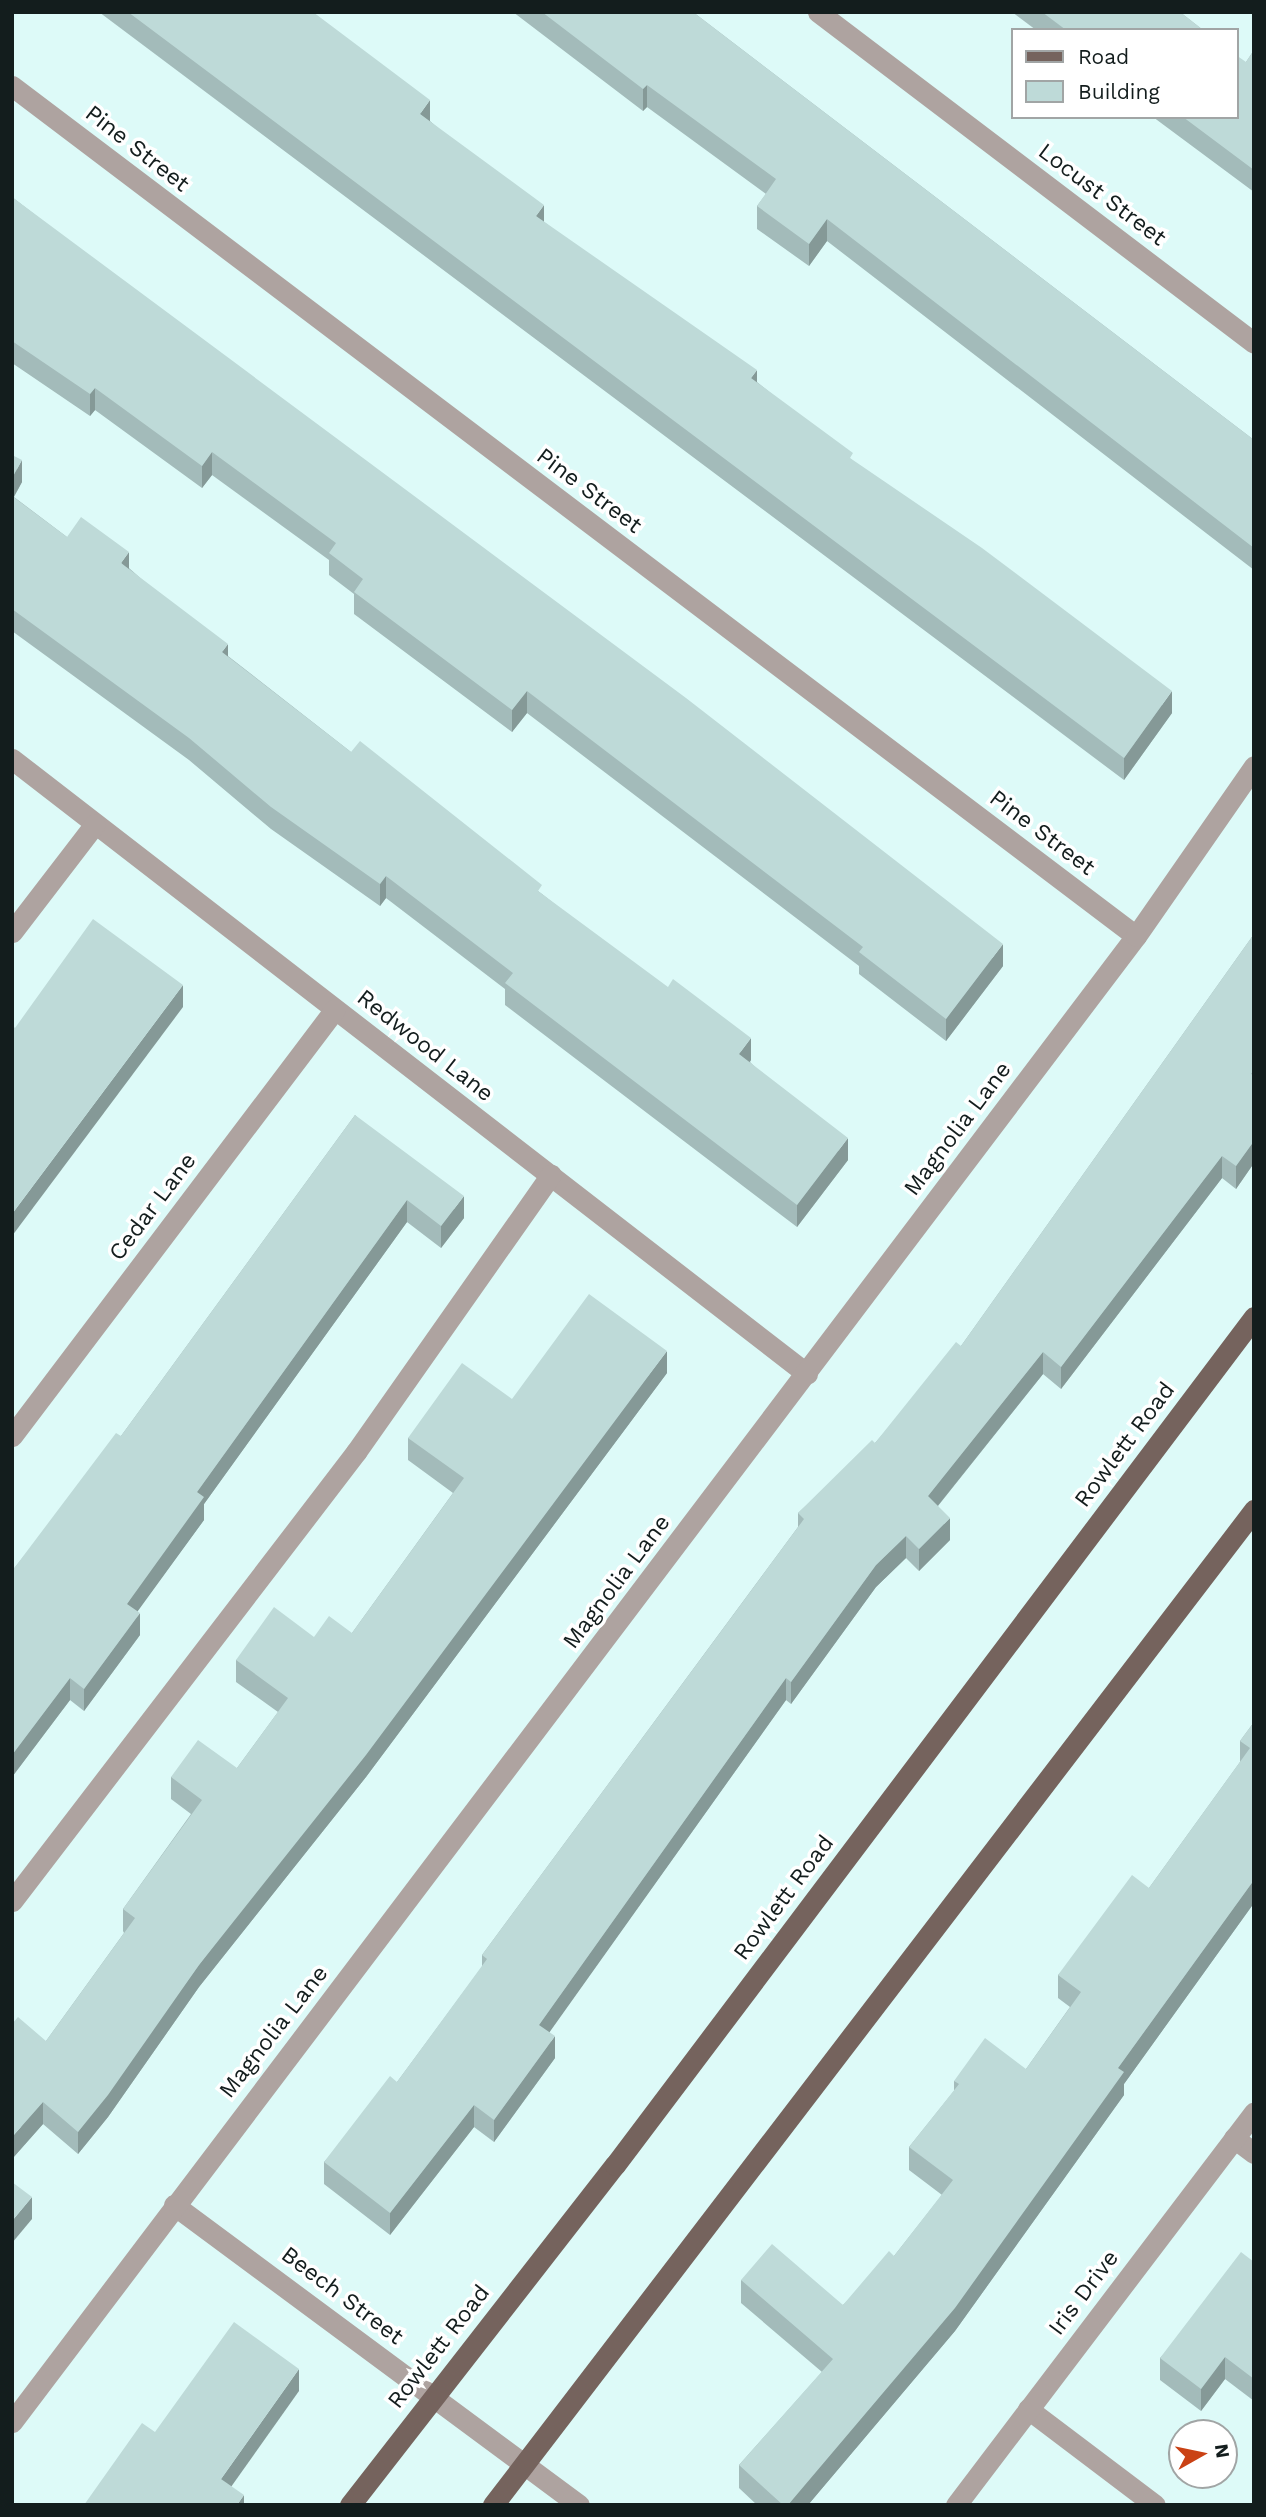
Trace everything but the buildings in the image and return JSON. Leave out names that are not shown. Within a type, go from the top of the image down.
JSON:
[{"type":"main road","name":"Rowlett Road","points":[[350,2505],[1254,1317]]},
{"type":"main road","points":[[493,2505],[523,2461],[1254,1510]]},
{"type":"street","name":"Locust Street","points":[[818,12],[1254,343]]},
{"type":"street","name":"Pine Street","points":[[12,86],[1136,936]]},
{"type":"street","name":"Redwood Lane","points":[[12,759],[807,1374]]},
{"type":"street","name":"Magnolia Lane","points":[[12,2422],[1136,936],[1254,766]]},
{"type":"street","points":[[12,932],[96,824]]},
{"type":"street","name":"Cedar Lane","points":[[12,1436],[335,1009]]},
{"type":"street","points":[[12,1901],[356,1452],[551,1175]]},
{"type":"street","name":"Iris Drive","points":[[956,2505],[1254,2112]]},
{"type":"street","points":[[1234,2138],[1254,2153]]},
{"type":"street","name":"Beech Street","points":[[174,2205],[579,2505]]},
{"type":"street","points":[[1028,2409],[1156,2505]]}]
